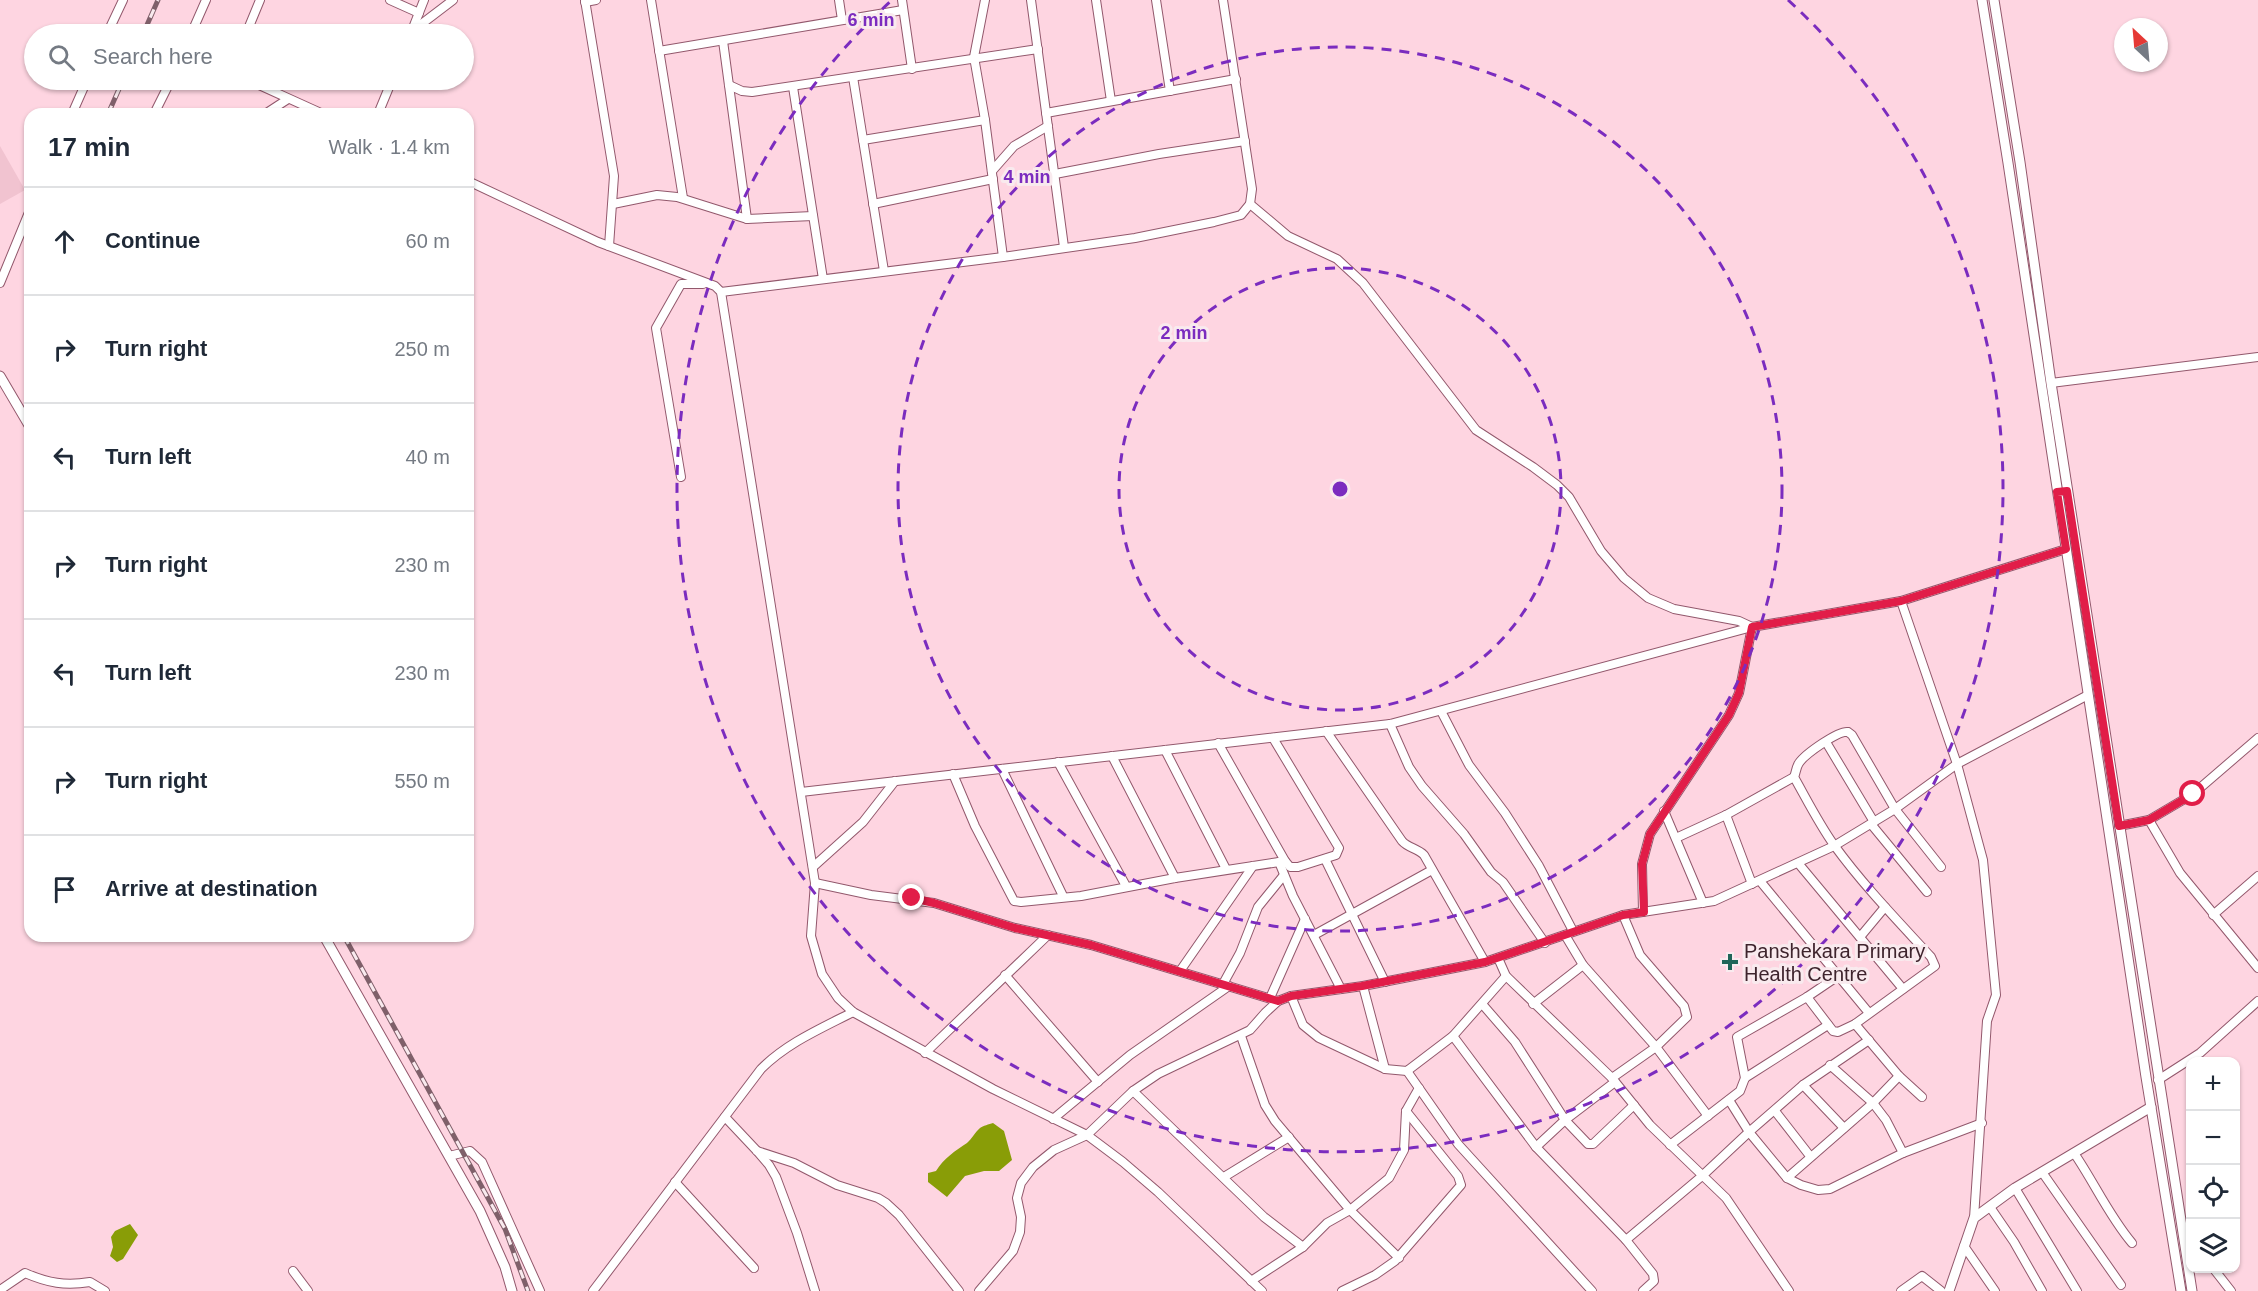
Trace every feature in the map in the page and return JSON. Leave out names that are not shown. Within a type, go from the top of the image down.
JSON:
[{"type":"street","points":[[112,24],[123,0]]},
{"type":"street","points":[[195,24],[206,0]]},
{"type":"street","points":[[250,24],[260,0]]},
{"type":"street","points":[[390,0],[419,13]]},
{"type":"street","points":[[415,24],[424,0]]},
{"type":"street","points":[[422,24],[453,0]]},
{"type":"street","points":[[596,0],[585,1],[614,176],[609,246]]},
{"type":"street","points":[[651,0],[683,198]]},
{"type":"street","points":[[839,0],[842,20]]},
{"type":"street","points":[[902,0],[912,69]]},
{"type":"street","points":[[985,0],[974,57],[986,120],[1003,257]]},
{"type":"street","points":[[1031,0],[1064,247]]},
{"type":"street","points":[[1096,0],[1111,101]]},
{"type":"street","points":[[1156,0],[1170,91]]},
{"type":"street","points":[[474,184],[609,246],[710,285],[721,292],[1003,257],[1135,238],[1214,222],[1240,215],[1250,204],[1252,189],[1223,0]]},
{"type":"street","points":[[1982,0],[2181,1291]]},
{"type":"street","points":[[1994,0],[2050,382],[2158,1080],[2186,1243]]},
{"type":"street","points":[[659,51],[903,10]]},
{"type":"street","points":[[723,41],[747,219]]},
{"type":"street","points":[[729,85],[742,91],[752,92],[1038,49]]},
{"type":"street","points":[[853,77],[884,271]]},
{"type":"street","points":[[1046,113],[1236,79]]},
{"type":"street","points":[[793,87],[823,279]]},
{"type":"street","points":[[75,108],[83,90]]},
{"type":"street","points":[[157,108],[166,90]]},
{"type":"street","points":[[269,90],[309,108]]},
{"type":"street","points":[[380,108],[388,90]]},
{"type":"street","points":[[274,108],[288,99]]},
{"type":"street","points":[[863,140],[986,120]]},
{"type":"street","points":[[873,204],[992,175],[1014,146],[1048,126]]},
{"type":"street","points":[[1054,174],[1159,154],[1245,141]]},
{"type":"street","points":[[613,204],[657,195],[683,198],[747,219],[813,216]]},
{"type":"street","points":[[1250,204],[1288,236],[1337,259],[1364,283],[1476,430],[1557,485],[1569,497],[1601,551],[1624,578],[1648,598],[1674,609],[1739,621],[1752,627]]},
{"type":"street","points":[[0,283],[24,225]]},
{"type":"street","points":[[681,477],[656,328],[681,284],[710,285]]},
{"type":"street","points":[[721,292],[813,867],[815,883],[811,936],[822,974],[838,998],[853,1012],[925,1053],[1087,1135],[1158,1192],[1262,1291]]},
{"type":"street","points":[[2050,382],[2258,357]]},
{"type":"street","points":[[0,376],[24,417]]},
{"type":"street","points":[[2057,492],[2067,491]]},
{"type":"street","points":[[801,792],[1390,724],[1752,627],[1901,601],[2066,549]]},
{"type":"street","points":[[1901,601],[1957,764],[1983,860],[1996,995],[1987,1021],[1974,1218],[1949,1291]]},
{"type":"street","points":[[1644,912],[1642,864],[1650,834],[1729,715],[1739,693],[1752,627]]},
{"type":"street","points":[[815,883],[871,895],[934,903],[1015,928],[1091,945],[1274,1000],[1385,982],[1485,962],[1623,915],[1714,901],[1834,846],[1895,809],[1957,764],[2088,694]]},
{"type":"street","points":[[1441,711],[1469,765],[1505,813],[1539,866],[1583,965],[1656,1047],[1708,1116]]},
{"type":"street","points":[[1390,724],[1409,767],[1422,786],[1464,834],[1491,872],[1503,882],[1545,943]]},
{"type":"street","points":[[1676,838],[1726,815],[1794,777],[1798,764],[1807,754],[1844,731],[1852,735],[1895,809],[1941,867]]},
{"type":"street","points":[[1326,732],[1402,841],[1419,850],[1485,962]]},
{"type":"street","points":[[953,774],[975,826],[1014,901],[1082,896],[1226,869],[1282,862],[1294,867],[1336,855],[1339,848],[1273,738]]},
{"type":"street","points":[[2119,826],[2149,820],[2193,794],[2258,738]]},
{"type":"street","points":[[1826,742],[1873,823],[1927,892]]},
{"type":"street","points":[[1218,743],[1282,862],[1284,875],[1341,989]]},
{"type":"street","points":[[1165,750],[1226,869]]},
{"type":"street","points":[[1112,756],[1175,878]]},
{"type":"street","points":[[1058,762],[1126,886]]},
{"type":"street","points":[[1002,769],[1063,896]]},
{"type":"street","points":[[1794,777],[1834,846],[1935,963],[1934,969],[1855,1024],[1835,1032],[1807,997]]},
{"type":"street","points":[[813,867],[862,822],[895,781]]},
{"type":"street","points":[[1664,811],[1703,903]]},
{"type":"street","points":[[1726,815],[1756,883],[1869,1013]]},
{"type":"street","points":[[2149,820],[2180,873],[2258,968]]},
{"type":"street","points":[[1325,859],[1385,982]]},
{"type":"street","points":[[1798,863],[1903,989]]},
{"type":"street","points":[[1180,971],[1253,866]]},
{"type":"street","points":[[1314,935],[1432,870]]},
{"type":"street","points":[[1053,1119],[1148,1042],[1226,985],[1258,907],[1284,875]]},
{"type":"street","points":[[2213,915],[2258,876]]},
{"type":"street","points":[[1860,938],[1885,907]]},
{"type":"street","points":[[1536,1147],[1613,1080],[1656,1047],[1684,1020],[1687,1012],[1640,956],[1623,915]]},
{"type":"street","points":[[979,1291],[1012,1251],[1020,1232],[1021,1217],[1017,1198],[1021,1183],[1033,1167],[1054,1150],[1087,1135],[1133,1091],[1158,1074],[1250,1030],[1274,1000],[1305,919]]},
{"type":"street","points":[[925,1053],[1048,935]]},
{"type":"street","points":[[327,942],[480,1211],[505,1267],[512,1291]]},
{"type":"street","points":[[1498,958],[1506,976],[1613,1080],[1670,1145],[1726,1198],[1789,1291]]},
{"type":"street","points":[[1533,1004],[1583,965]]},
{"type":"street","points":[[1005,975],[1098,1082]]},
{"type":"street","points":[[1291,996],[1303,1024],[1319,1038],[1385,1069],[1407,1071],[1453,1036],[1483,1005],[1506,976]]},
{"type":"street","points":[[1670,1145],[1740,1091],[1745,1078],[1737,1037],[1807,997],[1838,976]]},
{"type":"street","points":[[1362,986],[1385,1069]]},
{"type":"street","points":[[2158,1080],[2200,1053],[2258,1000]]},
{"type":"street","points":[[1483,1005],[1515,1042],[1565,1120],[1582,1140],[1590,1145],[1634,1106]]},
{"type":"street","points":[[593,1291],[761,1069],[776,1054],[853,1012]]},
{"type":"street","points":[[1855,1024],[1899,1076],[1922,1096]]},
{"type":"street","points":[[1745,1078],[1828,1025]]},
{"type":"street","points":[[1241,1036],[1265,1105],[1350,1210],[1399,1258]]},
{"type":"street","points":[[1453,1036],[1536,1147],[1626,1240],[1655,1278],[1643,1291]]},
{"type":"street","points":[[1626,1240],[1803,1086],[1869,1040]]},
{"type":"street","points":[[1830,1065],[1873,1103],[1886,1120],[1903,1153]]},
{"type":"street","points":[[1407,1071],[1434,1113],[1458,1144],[1593,1291]]},
{"type":"street","points":[[1787,1178],[1873,1103],[1899,1076]]},
{"type":"street","points":[[1803,1086],[1844,1128]]},
{"type":"street","points":[[1251,1281],[1303,1247],[1327,1222],[1350,1210],[1380,1187],[1397,1166],[1404,1150],[1406,1111],[1419,1088]]},
{"type":"street","points":[[1133,1091],[1264,1217],[1303,1247]]},
{"type":"street","points":[[1729,1100],[1749,1132],[1787,1178],[1818,1190],[1830,1189],[1903,1153],[1982,1123]]},
{"type":"street","points":[[1974,1218],[2015,1188],[2151,1107]]},
{"type":"street","points":[[1342,1291],[1375,1275],[1399,1258],[1461,1185],[1458,1176],[1406,1111]]},
{"type":"street","points":[[1775,1111],[1810,1156]]},
{"type":"street","points":[[725,1117],[757,1150],[776,1177],[815,1291]]},
{"type":"street","points":[[1224,1178],[1289,1137]]},
{"type":"street","points":[[757,1150],[794,1163],[837,1185],[878,1198],[886,1203],[899,1215],[959,1291]]},
{"type":"street","points":[[449,1155],[470,1151],[483,1162],[540,1291]]},
{"type":"street","points":[[2074,1153],[2132,1243]]},
{"type":"street","points":[[2042,1172],[2121,1285]]},
{"type":"street","points":[[675,1182],[754,1268]]},
{"type":"street","points":[[2015,1188],[2077,1291]]},
{"type":"street","points":[[1990,1207],[2014,1242],[2042,1291]]},
{"type":"street","points":[[1964,1246],[1995,1291]]},
{"type":"street","points":[[293,1271],[308,1291]]},
{"type":"street","points":[[0,1290],[25,1273],[39,1280],[69,1285],[90,1282],[105,1291]]},
{"type":"street","points":[[2190,1273],[2192,1291]]},
{"type":"street","points":[[2215,1273],[2231,1291]]},
{"type":"street","points":[[1901,1291],[1922,1276],[1941,1291]]},
{"type":"shaded area","points":[[0,146],[24,191],[0,204]]},
{"type":"shaded area","points":[[993,1123],[1004,1131],[1012,1160],[999,1171],[984,1171],[965,1176],[947,1197],[928,1182],[928,1173],[936,1171],[980,1128]]},
{"type":"shaded area","points":[[130,1224],[138,1235],[123,1259],[117,1262],[110,1256],[113,1247],[111,1237],[115,1231]]},
{"type":"railway","points":[[147,24],[158,0]]},
{"type":"railway","points":[[111,108],[119,90]]},
{"type":"railway","points":[[347,942],[505,1229],[528,1291]]},
{"type":"place","name":"Panshekara Primary Health Centre","points":[[1730,962]]},
{"type":"route","points":[[912,898],[1015,928],[1091,945],[1278,1001],[1291,996],[1362,986],[1485,962],[1623,915],[1644,912],[1642,864],[1650,834],[1716,738],[1729,715],[1739,693],[1752,627],[1901,601],[2066,549],[2057,492],[2067,491],[2119,826],[2149,820],[2193,794]]}]
